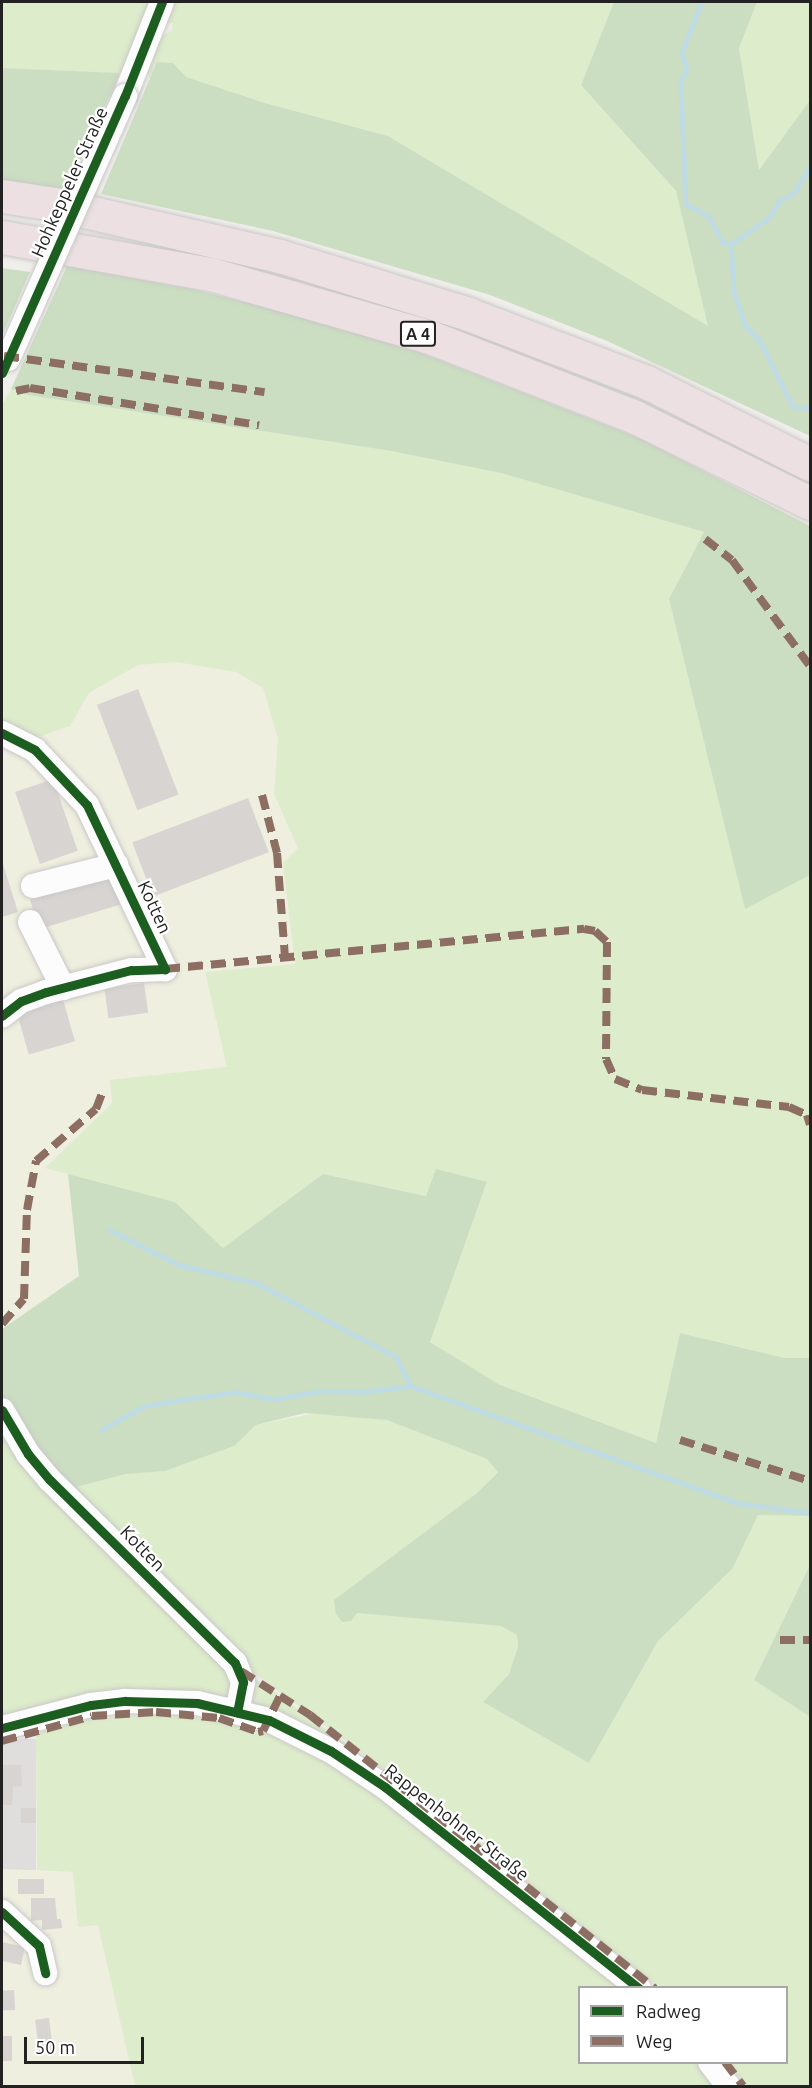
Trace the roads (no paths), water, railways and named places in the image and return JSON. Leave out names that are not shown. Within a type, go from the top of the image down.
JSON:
[{"type":"highway","name":"A 4","points":[[2,196],[54,204],[280,256],[468,314],[646,382],[810,464]]},
{"type":"highway","name":"A 4","points":[[2,237],[210,274],[430,338],[633,416],[810,503]]},
{"type":"street","name":"Hohkeppeler Straße","points":[[5,366],[126,96],[162,2]]},
{"type":"street","name":"Kotten","points":[[2,733],[35,750],[87,805],[165,969],[131,970],[63,988],[21,1001],[2,1016]]},
{"type":"street","points":[[33,886],[116,865]]},
{"type":"street","points":[[30,922],[63,988]]},
{"type":"street","name":"Kotten","points":[[2,1410],[28,1454],[50,1480],[235,1663],[243,1682],[237,1712]]},
{"type":"street","name":"Rappenhohner Straße","points":[[2,1728],[81,1707],[125,1701],[196,1703],[237,1712],[286,1728],[359,1768],[636,1986]]},
{"type":"street","points":[[2,1912],[39,1946],[45,1973]]},
{"type":"street","points":[[712,2064],[728,2086]]},
{"type":"waterway","points":[[702,2],[682,53],[687,69],[681,82],[686,204],[709,216],[722,242],[731,244],[734,292],[746,326],[760,341],[793,407],[810,408]]},
{"type":"waterway","points":[[731,244],[770,217],[779,201],[793,194],[810,167]]},
{"type":"waterway","points":[[110,1230],[179,1265],[257,1283],[396,1357],[411,1386],[738,1503],[810,1513]]},
{"type":"waterway","points":[[101,1430],[144,1406],[193,1398],[237,1392],[273,1399],[322,1391],[361,1392],[411,1386]]}]
